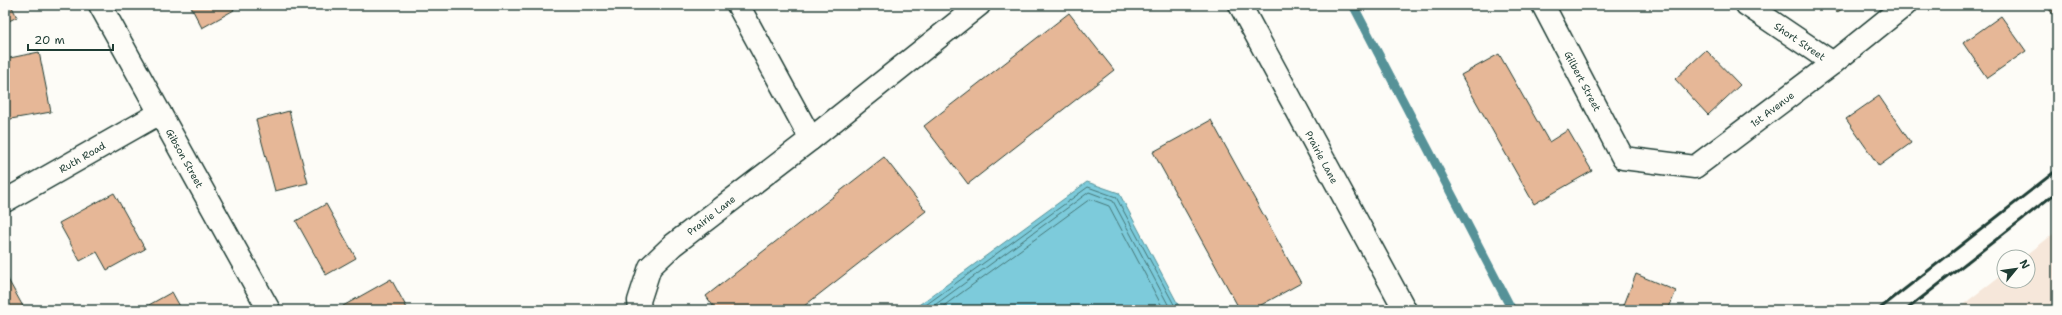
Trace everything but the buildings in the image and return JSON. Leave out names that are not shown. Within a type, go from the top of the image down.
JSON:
[{"type":"street","name":"Gibson Street","points":[[100,5],[269,310]]},
{"type":"street","points":[[738,5],[811,139]]},
{"type":"street","name":"Prairie Lane","points":[[640,310],[639,301],[650,267],[673,245],[811,139],[979,5]]},
{"type":"street","name":"Prairie Lane","points":[[1240,5],[1405,310]]},
{"type":"street","name":"Gilbert Street","points":[[1543,5],[1623,158]]},
{"type":"street","name":"Short Street","points":[[1746,5],[1833,63]]},
{"type":"street","name":"1st Avenue","points":[[1623,158],[1695,167],[1833,63],[1905,5]]},
{"type":"street","name":"Ruth Road","points":[[5,201],[160,113]]},
{"type":"shaded area","points":[[2057,231],[2057,310],[1956,310],[1996,279],[1996,289],[2036,289],[2036,249],[2034,249]]},
{"type":"water","points":[[1087,182],[1119,193],[1181,310],[912,310]]},
{"type":"waterway","points":[[1353,5],[1512,310]]},
{"type":"railway","points":[[1878,310],[2057,170]]},
{"type":"railway","points":[[1906,310],[2057,192]]}]
